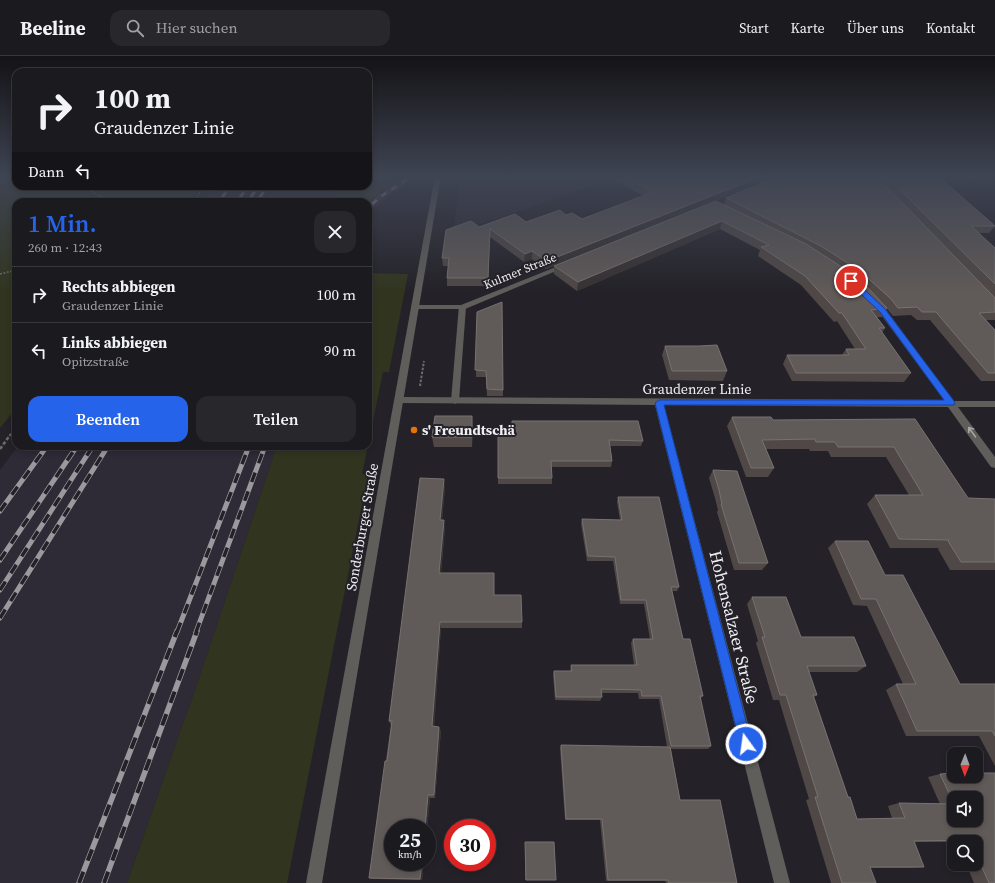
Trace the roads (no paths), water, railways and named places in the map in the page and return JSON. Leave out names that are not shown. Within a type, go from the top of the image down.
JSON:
[{"type":"street","name":"Sonderburger Straße","points":[[314,883],[431,215]]},
{"type":"street","name":"Kulmer Straße","points":[[416,306],[462,307],[571,263]]},
{"type":"street","points":[[872,300],[882,310],[995,464]]},
{"type":"street","points":[[455,401],[462,307]]},
{"type":"street","name":"Graudenzer Linie","points":[[399,400],[659,403],[995,404]]},
{"type":"street","name":"Hohensalzaer Straße","points":[[659,403],[782,883]]},
{"type":"railway","points":[[0,511],[44,450]]},
{"type":"railway","points":[[0,560],[74,450]]},
{"type":"railway","points":[[0,590],[90,450]]},
{"type":"railway","points":[[0,618],[105,450]]},
{"type":"railway","points":[[177,632],[247,450]]},
{"type":"railway","points":[[196,632],[264,450]]},
{"type":"railway","points":[[79,883],[177,631]]},
{"type":"railway","points":[[104,883],[197,631]]},
{"type":"place","name":"s' Freundtschä","points":[[414,430]]}]
